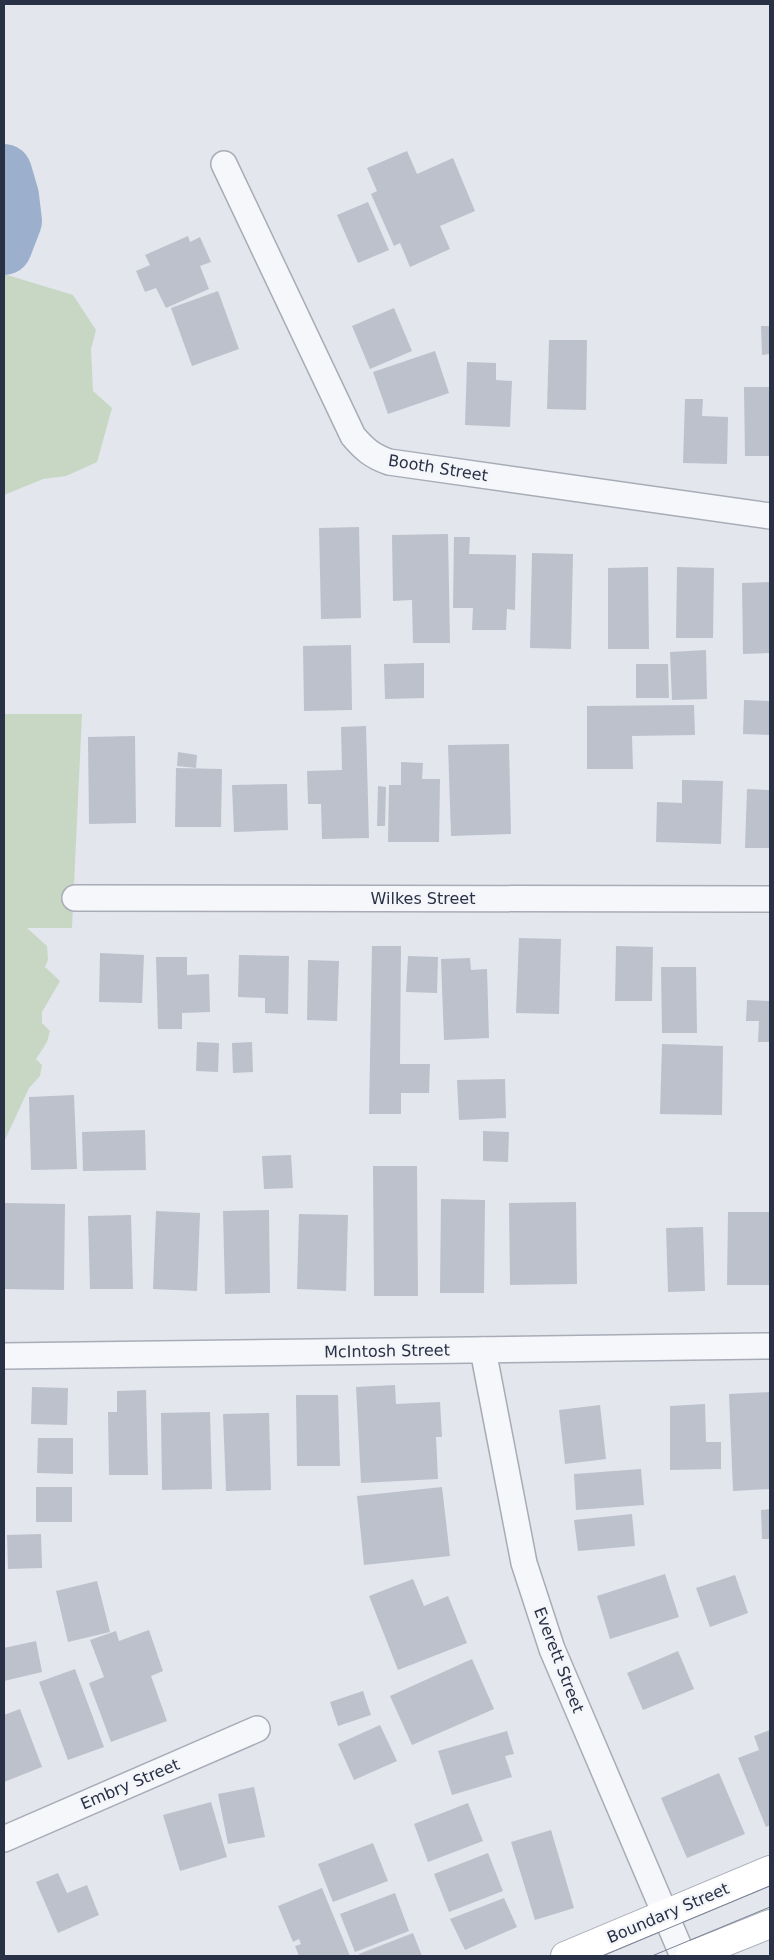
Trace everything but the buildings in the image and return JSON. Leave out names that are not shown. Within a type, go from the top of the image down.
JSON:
[{"type":"main road","name":"Boundary Street","points":[[565,1956],[770,1870]]},
{"type":"main road","points":[[690,1956],[770,1924]]},
{"type":"street","name":"Booth Street","points":[[224,164],[353,436],[374,457],[389,462],[770,516]]},
{"type":"street","name":"Wilkes Street","points":[[75,898],[770,899]]},
{"type":"street","name":"McIntosh Street","points":[[4,1356],[770,1346]]},
{"type":"street","name":"Everett Street","points":[[484,1350],[524,1564],[552,1649],[683,1956]]},
{"type":"street","name":"Embry Street","points":[[4,1838],[257,1729]]},
{"type":"green space","points":[[4,274],[73,295],[96,330],[91,349],[93,391],[112,408],[97,462],[66,476],[43,479],[4,495]]},
{"type":"green space","points":[[4,714],[82,714],[72,928],[27,928],[47,946],[48,960],[45,967],[60,981],[42,1012],[42,1023],[50,1031],[47,1042],[36,1059],[42,1065],[40,1076],[29,1088],[4,1142]]},
{"type":"waterway","points":[[4,172],[11,196],[14,221],[4,247]]},
{"type":"tram line","points":[[602,1956],[770,1886]]},
{"type":"tram line","points":[[652,1956],[770,1907]]}]
